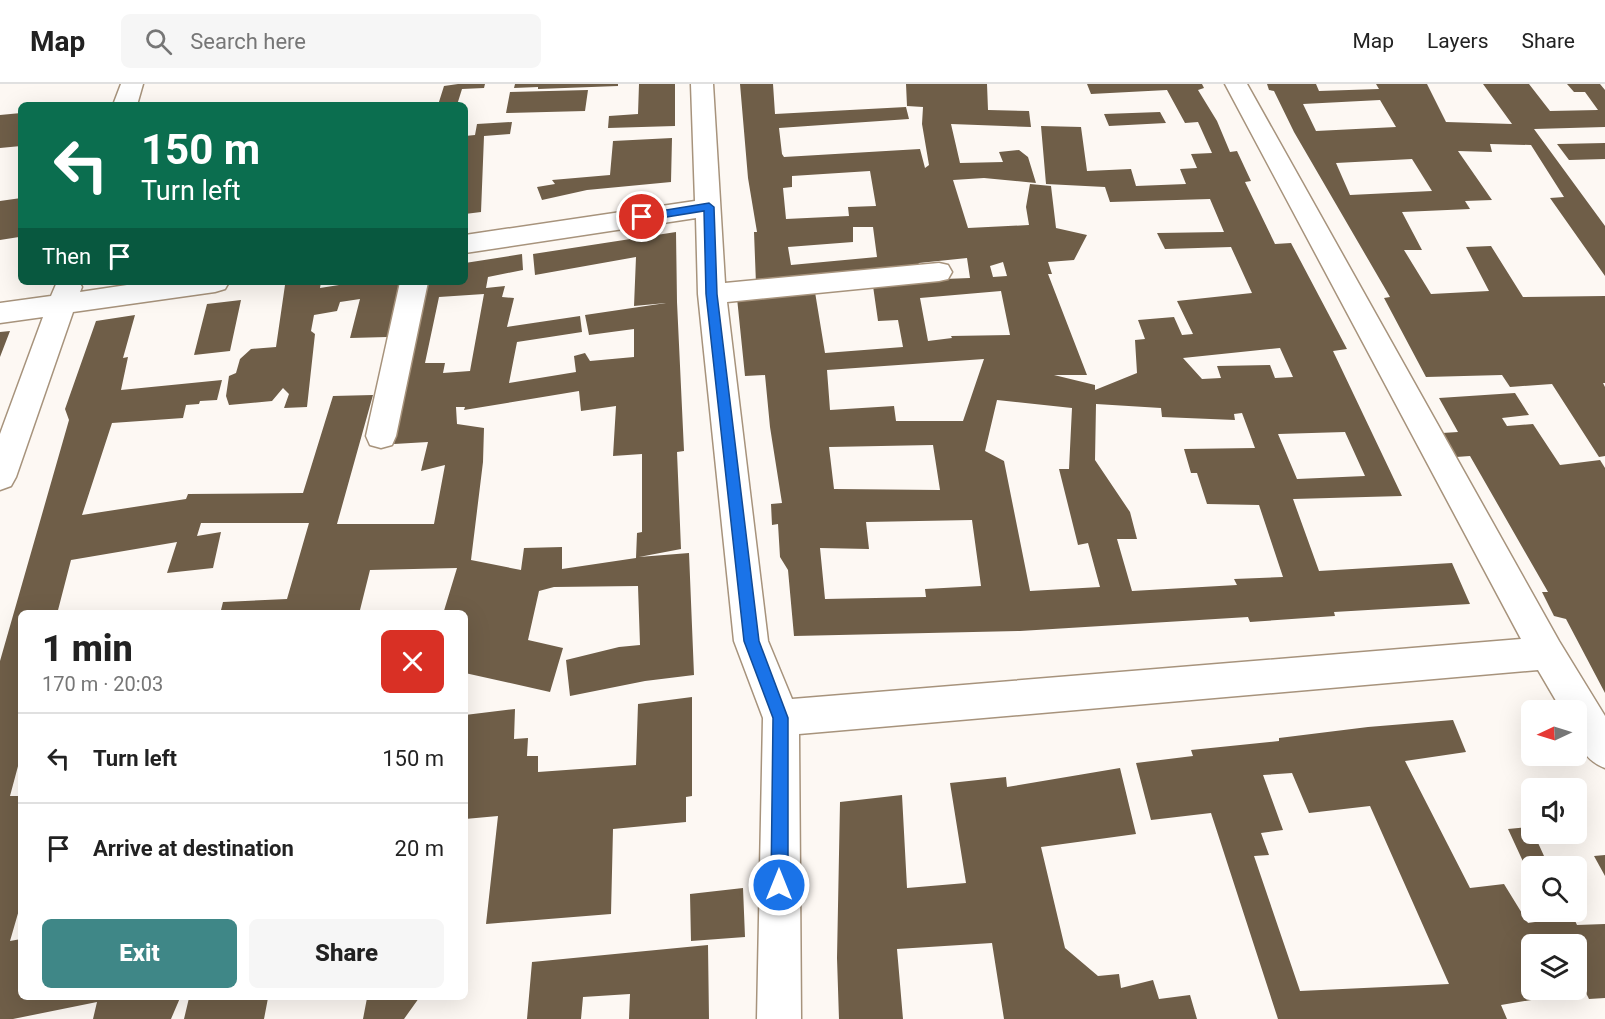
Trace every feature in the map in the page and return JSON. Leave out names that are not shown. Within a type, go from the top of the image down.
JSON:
[{"type":"street","points":[[702,84],[712,294],[751,641],[781,718],[778,1019]]},
{"type":"street","points":[[1236,84],[1547,653],[1605,750]]},
{"type":"street","points":[[468,244],[709,207]]},
{"type":"street","points":[[712,294],[939,272]]},
{"type":"street","points":[[0,313],[66,293],[174,285]]},
{"type":"street","points":[[381,436],[413,285]]},
{"type":"street","points":[[0,477],[66,293]]},
{"type":"street","points":[[781,718],[1547,653]]},
{"type":"building","points":[[485,84],[484,88],[462,89],[458,102],[439,102],[444,86]]},
{"type":"building","points":[[515,84],[618,84],[618,86],[538,89],[538,87],[514,88]]},
{"type":"building","points":[[639,84],[675,84],[675,126],[608,128],[609,116],[638,114]]},
{"type":"building","points":[[740,84],[773,84],[775,114],[906,107],[909,119],[779,128],[784,157],[920,149],[925,168],[929,165],[922,124],[923,107],[907,106],[906,84],[987,84],[988,110],[1029,111],[1031,127],[951,124],[960,163],[1003,162],[999,152],[1019,150],[1028,157],[1036,183],[984,178],[953,180],[968,228],[1029,225],[1026,207],[1030,184],[1051,186],[1056,228],[1087,235],[1074,260],[1048,262],[1052,274],[1048,274],[1087,375],[1054,375],[1095,385],[1095,390],[1137,373],[1135,340],[1145,339],[1138,320],[1174,317],[1182,335],[1193,334],[1177,301],[1252,293],[1231,247],[1165,249],[1157,233],[1224,232],[1210,199],[1110,202],[1105,187],[1046,184],[1041,126],[1081,127],[1087,171],[1131,169],[1136,186],[1186,184],[1180,169],[1197,168],[1191,154],[1212,153],[1198,122],[1185,123],[1167,90],[1091,94],[1087,84],[1202,84],[1204,88],[1198,90],[1217,121],[1230,152],[1237,151],[1251,181],[1245,182],[1275,244],[1291,243],[1347,349],[1333,351],[1402,496],[1293,499],[1319,571],[1452,563],[1470,604],[1334,612],[1335,616],[1250,622],[1248,617],[1020,631],[794,636],[788,570],[780,557],[778,524],[772,525],[771,504],[782,503],[770,427],[765,375],[745,376],[737,298],[815,292],[825,353],[903,347],[898,320],[878,321],[873,286],[893,281],[970,278],[967,258],[919,263],[915,271],[756,284],[754,232],[757,232],[748,178]],"holes":[[[870,171],[876,206],[848,207],[849,216],[786,219],[783,188],[792,187],[792,176]],[[853,227],[873,227],[877,257],[791,265],[788,247],[853,242]],[[1003,262],[1007,276],[993,277],[990,266]],[[1001,291],[1010,335],[951,336],[952,338],[928,341],[920,298]],[[1280,348],[1293,377],[1275,378],[1270,365],[1217,366],[1221,378],[1202,379],[1183,358]],[[984,359],[963,421],[896,421],[894,406],[830,410],[827,370]],[[997,400],[1072,408],[1069,469],[1059,469],[1078,545],[1088,543],[1100,587],[1030,591],[1004,461],[985,451]],[[1096,404],[1161,408],[1162,417],[1235,420],[1234,414],[1242,413],[1255,448],[1184,449],[1191,473],[1197,473],[1207,504],[1259,505],[1283,577],[1234,579],[1237,585],[1132,591],[1117,539],[1137,539],[1130,512],[1095,460]],[[1345,432],[1365,476],[1297,479],[1278,434]],[[933,445],[940,490],[834,489],[829,447]],[[972,520],[981,586],[925,589],[926,597],[825,599],[820,548],[869,549],[866,522]]]},
{"type":"building","points":[[1267,84],[1316,84],[1319,91],[1379,89],[1376,84],[1427,84],[1446,122],[1512,124],[1483,84],[1529,84],[1550,111],[1598,110],[1585,92],[1574,92],[1567,84],[1600,84],[1605,90],[1605,127],[1534,129],[1605,226],[1605,276],[1550,198],[1564,197],[1531,145],[1490,144],[1492,152],[1458,151],[1492,200],[1465,201],[1470,209],[1402,212],[1422,250],[1404,250],[1431,294],[1489,291],[1466,247],[1491,246],[1523,297],[1605,296],[1605,383],[1603,383],[1605,387],[1605,456],[1599,457],[1552,384],[1510,387],[1502,375],[1426,377],[1384,298],[1390,297],[1294,132],[1274,91],[1269,90]],"holes":[[[1380,100],[1396,127],[1316,131],[1303,104]],[[1412,159],[1432,191],[1350,195],[1336,163]]]},
{"type":"building","points":[[588,90],[585,111],[506,113],[510,92]]},
{"type":"building","points":[[1160,112],[1166,123],[1109,126],[1104,114]]},
{"type":"building","points":[[18,113],[18,146],[0,148],[0,115]]},
{"type":"building","points":[[512,122],[510,134],[484,136],[481,212],[468,214],[468,136],[475,135],[477,124]]},
{"type":"building","points":[[672,138],[671,182],[587,190],[542,200],[537,187],[555,184],[552,180],[610,175],[613,141]]},
{"type":"building","points":[[1605,143],[1605,159],[1569,160],[1557,144]]},
{"type":"building","points":[[18,198],[18,237],[0,240],[0,201]]},
{"type":"building","points":[[676,232],[684,451],[677,452],[681,549],[639,557],[689,553],[694,675],[645,681],[570,696],[566,660],[619,647],[640,645],[638,586],[554,587],[539,591],[528,640],[563,648],[550,692],[468,674],[468,610],[444,610],[457,568],[370,570],[360,610],[221,610],[223,602],[287,599],[309,523],[201,523],[197,536],[221,532],[213,568],[167,573],[177,542],[71,560],[58,610],[18,610],[18,766],[10,796],[18,796],[18,913],[10,941],[18,940],[18,1000],[179,1000],[171,1019],[93,1019],[97,1002],[13,1019],[0,1019],[0,661],[69,420],[65,409],[96,321],[135,315],[123,358],[128,357],[121,390],[222,380],[217,400],[186,405],[183,418],[112,423],[82,515],[186,499],[188,494],[303,493],[333,396],[373,395],[337,524],[434,524],[445,465],[421,471],[428,442],[394,444],[420,285],[468,285],[468,263],[522,254],[523,270],[488,277],[486,288],[505,286],[502,297],[514,298],[507,327],[580,316],[582,332],[517,342],[509,383],[576,372],[574,356],[585,353],[590,361],[634,357],[634,329],[589,335],[585,315],[666,303],[634,306],[636,257],[535,275],[533,254]],"holes":[[[484,294],[470,371],[443,373],[445,363],[425,363],[439,297]],[[579,391],[581,411],[616,406],[613,456],[642,454],[642,532],[637,533],[636,558],[562,569],[562,547],[524,548],[521,570],[471,560],[483,462],[484,428],[457,424],[456,407],[465,407],[464,410]]]},
{"type":"building","points":[[285,285],[320,285],[320,288],[339,285],[402,285],[387,337],[350,338],[360,299],[340,302],[337,311],[314,315],[311,331],[315,334],[307,407],[284,408],[289,394],[283,388],[272,401],[229,405],[226,396],[229,376],[236,373],[240,359],[251,349],[276,347]]},
{"type":"building","points":[[241,300],[230,351],[194,355],[207,304]]},
{"type":"building","points":[[10,331],[0,357],[0,332]]},
{"type":"building","points":[[1515,393],[1529,415],[1502,418],[1507,426],[1533,424],[1560,465],[1600,460],[1605,468],[1605,693],[1566,619],[1554,616],[1542,592],[1548,592],[1470,456],[1456,457],[1442,433],[1458,432],[1439,398]]},
{"type":"building","points":[[692,697],[692,796],[686,797],[686,822],[613,829],[611,914],[486,924],[498,816],[468,819],[468,715],[515,709],[514,739],[528,738],[527,756],[538,756],[538,772],[636,765],[638,704]]},
{"type":"building","points":[[1453,720],[1466,752],[1405,761],[1470,888],[1504,884],[1521,912],[1521,922],[1605,924],[1605,998],[1589,999],[1587,995],[1587,934],[1521,934],[1521,1000],[1531,1000],[1501,1005],[1507,1019],[1278,1019],[1211,813],[1151,820],[1136,763],[1193,756],[1191,750],[1279,741],[1279,738]],"holes":[[[1292,773],[1309,813],[1370,806],[1449,984],[1300,991],[1254,856],[1269,855],[1261,833],[1283,830],[1263,775]]]},
{"type":"building","points":[[1120,768],[1136,834],[1041,847],[1065,948],[1098,976],[1119,974],[1121,988],[1153,980],[1159,999],[1190,995],[1197,1019],[1004,1019],[992,943],[897,949],[903,1019],[839,1019],[837,958],[840,802],[902,795],[907,888],[966,883],[950,783],[1006,777],[1007,787]]},
{"type":"building","points":[[1521,828],[1521,844],[1539,844],[1544,856],[1521,857],[1508,829]]},
{"type":"building","points":[[1605,855],[1605,876],[1594,856]]},
{"type":"building","points":[[743,888],[745,937],[691,941],[690,894]]},
{"type":"building","points":[[708,945],[709,1019],[629,1019],[630,994],[583,997],[581,1019],[527,1019],[532,962]]},
{"type":"building","points":[[189,1000],[268,1000],[264,1019],[184,1019]]},
{"type":"building","points":[[367,1000],[418,1000],[404,1019],[363,1019]]},
{"type":"route","points":[[642,217],[709,207],[712,294],[751,641],[781,718],[779,885]]}]
